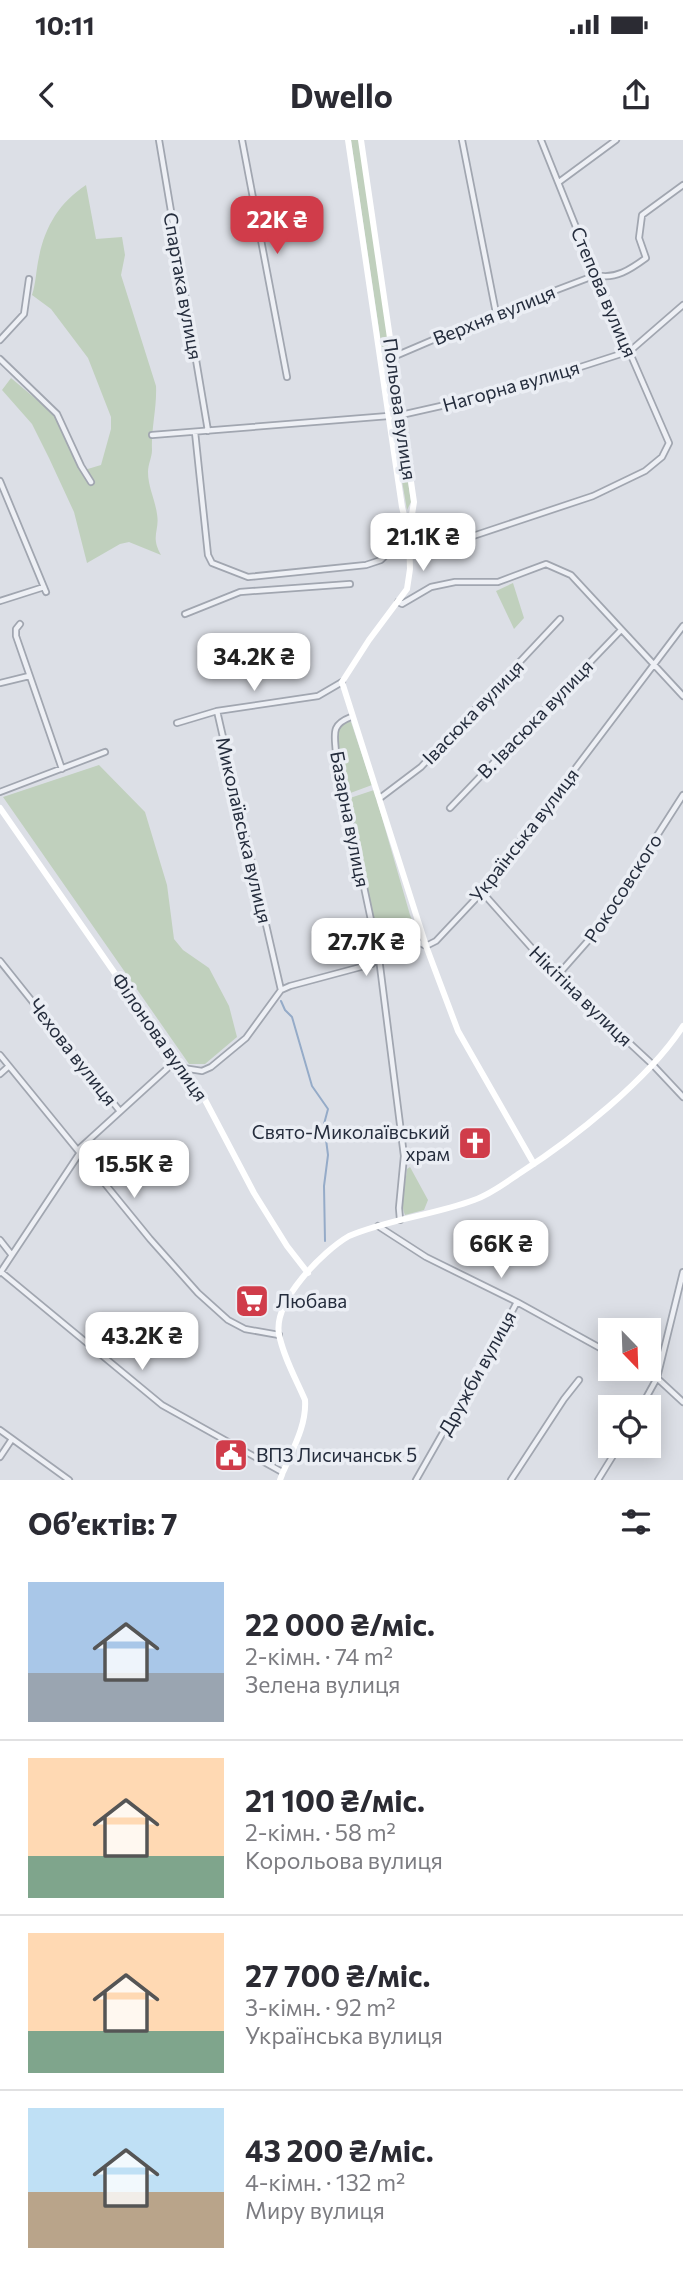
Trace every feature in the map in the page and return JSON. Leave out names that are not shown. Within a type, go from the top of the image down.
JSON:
[{"type":"main road","name":"Польова вулиця","points":[[348,140],[402,507],[409,533]]},
{"type":"main road","name":"Польова вулиця","points":[[361,140],[414,502],[409,533]]},
{"type":"main road","points":[[342,682],[407,589],[409,533]]},
{"type":"main road","name":"Базарна вулиця","points":[[342,682],[426,946],[458,1031],[534,1164]]},
{"type":"main road","name":"Філонова вулиця","points":[[0,808],[204,1098],[261,1203],[287,1246],[308,1273]]},
{"type":"main road","points":[[280,1480],[306,1408],[279,1335],[279,1316],[286,1301],[308,1273],[341,1240],[378,1226],[475,1200],[534,1164],[580,1130],[652,1064],[683,1026]]},
{"type":"street","name":"Спартака вулиця","points":[[159,140],[208,431]]},
{"type":"street","points":[[242,140],[287,377]]},
{"type":"street","points":[[462,140],[496,313]]},
{"type":"street","name":"Степова вулиця","points":[[410,551],[429,543],[467,538],[593,496],[645,471],[662,457],[669,443],[541,140]]},
{"type":"street","points":[[559,182],[616,140]]},
{"type":"street","name":"Верхня вулиця","points":[[393,356],[596,275],[607,278],[617,275],[646,258],[639,238],[642,215],[683,185]]},
{"type":"street","points":[[0,340],[24,314],[29,279]]},
{"type":"street","name":"Нагорна вулиця","points":[[152,435],[401,415],[503,392],[630,351],[683,305]]},
{"type":"street","points":[[0,359],[57,414],[91,482]]},
{"type":"street","points":[[195,432],[208,555],[212,563],[248,577],[366,565],[382,560],[393,548],[410,551]]},
{"type":"street","points":[[0,481],[45,590],[0,601]]},
{"type":"street","points":[[398,602],[408,602],[431,587],[455,582],[498,582],[546,564],[557,567],[573,577],[683,696]]},
{"type":"street","points":[[185,614],[240,592],[350,584]]},
{"type":"street","name":"Івасюка вулиця","points":[[380,798],[421,767],[560,619]]},
{"type":"street","points":[[20,624],[16,629],[16,636],[62,769]]},
{"type":"street","name":"Українська вулиця","points":[[426,946],[436,941],[482,892],[683,625]]},
{"type":"street","name":"В. Івасюка вулиця","points":[[450,808],[621,630]]},
{"type":"street","points":[[0,683],[29,676]]},
{"type":"street","points":[[177,723],[217,711],[318,696],[342,682]]},
{"type":"street","name":"Миколаївська вулиця","points":[[217,711],[281,990]]},
{"type":"street","name":"Базарна вулиця","points":[[351,717],[338,722],[335,727],[336,754],[379,958],[404,1156],[400,1221]]},
{"type":"street","points":[[0,792],[105,752]]},
{"type":"street","name":"Рокосовского","points":[[557,976],[594,934],[683,795]]},
{"type":"street","name":"Нікітіна вулиця","points":[[482,892],[557,976],[652,1064],[683,1097]]},
{"type":"street","points":[[282,1472],[162,1405],[0,1273],[79,1154],[80,1148],[170,1066],[202,1071],[211,1067],[246,1038],[281,990],[372,964],[386,948],[396,944],[418,942],[426,946]]},
{"type":"street","name":"Чехова вулиця","points":[[0,961],[119,1110]]},
{"type":"street","points":[[0,1055],[162,1254],[198,1293],[228,1320],[245,1329],[279,1335]]},
{"type":"street","points":[[0,1074],[9,1066]]},
{"type":"street","points":[[378,1226],[426,1257],[517,1302],[598,1347]]},
{"type":"street","points":[[0,1240],[11,1254]]},
{"type":"street","points":[[662,1358],[683,1272]]},
{"type":"street","name":"Дружби вулиця","points":[[416,1480],[445,1429],[462,1407],[517,1302]]},
{"type":"street","points":[[511,1480],[579,1380]]},
{"type":"street","points":[[660,1381],[683,1402]]},
{"type":"street","points":[[0,1430],[69,1480]]},
{"type":"street","points":[[0,1457],[12,1439]]},
{"type":"street","points":[[598,1480],[612,1458]]},
{"type":"green space","points":[[351,140],[359,140],[398,407],[395,412],[391,410]]},
{"type":"green space","points":[[86,185],[96,239],[122,237],[125,255],[121,275],[156,386],[152,453],[148,472],[158,520],[156,543],[161,555],[129,542],[120,544],[87,563],[74,512],[49,458],[32,424],[2,390],[11,378],[56,416],[81,471],[101,465],[111,429],[111,417],[88,358],[51,309],[32,295],[45,235],[61,207]]},
{"type":"green space","points":[[394,419],[399,420],[411,502],[407,510],[392,423]]},
{"type":"green space","points":[[513,583],[524,618],[514,629],[496,591]]},
{"type":"green space","points":[[346,721],[351,722],[372,785],[345,795],[337,727]]},
{"type":"green space","points":[[99,765],[145,812],[167,885],[174,939],[183,950],[209,968],[229,1006],[237,1037],[205,1064],[189,1064],[3,797]]},
{"type":"green space","points":[[374,790],[410,915],[419,937],[392,944],[379,951],[347,799]]},
{"type":"green space","points":[[410,1167],[428,1200],[424,1210],[405,1215],[403,1198],[407,1169]]},
{"type":"waterway","points":[[281,1001],[292,1017],[312,1086],[328,1109],[324,1124],[328,1155],[324,1186],[325,1241]]},
{"type":"place","name":"Свято-Миколаївський храм","points":[[475,1143]]},
{"type":"place","name":"Любава","points":[[252,1301]]},
{"type":"place","name":"ВПЗ Лисичанськ 5","points":[[231,1455]]}]
